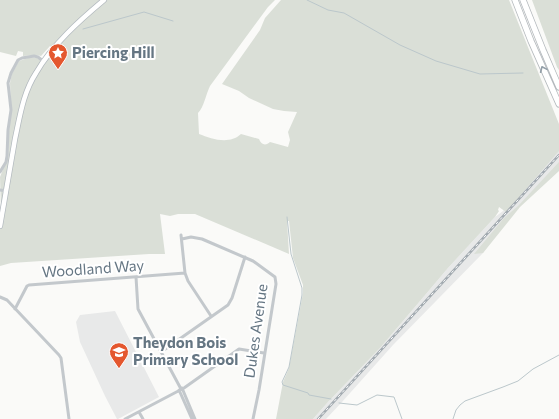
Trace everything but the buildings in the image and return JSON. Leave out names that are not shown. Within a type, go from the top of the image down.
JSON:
[{"type":"highway","points":[[515,0],[536,53],[559,104]]},
{"type":"highway","points":[[523,0],[559,87]]},
{"type":"street","points":[[0,226],[20,113],[26,93],[35,74],[53,49],[104,0]]},
{"type":"street","points":[[0,172],[6,162],[7,156],[8,130],[11,110],[8,83],[11,73],[18,60],[22,58],[34,56],[43,61]]},
{"type":"street","points":[[0,190],[6,191]]},
{"type":"street","points":[[181,235],[185,273],[188,281],[211,316]]},
{"type":"street","name":"Dukes Avenue","points":[[182,239],[191,237],[202,239],[253,260],[273,275],[276,281],[253,419]]},
{"type":"street","points":[[161,352],[228,305],[232,298],[245,257]]},
{"type":"street","name":"Woodland Way","points":[[15,309],[29,285],[185,273]]},
{"type":"street","points":[[136,277],[138,309],[181,389],[195,419]]},
{"type":"street","points":[[0,297],[7,300],[60,355],[69,419]]},
{"type":"street","points":[[125,419],[181,389],[239,349],[264,353]]},
{"type":"street","points":[[181,389],[192,419]]},
{"type":"street","points":[[139,412],[143,419]]},
{"type":"shaded area","points":[[0,0],[275,0],[268,7],[210,86],[198,113],[199,134],[209,138],[226,140],[241,134],[259,139],[261,143],[264,144],[270,142],[288,147],[290,140],[288,132],[297,112],[273,109],[222,84],[260,30],[265,18],[281,0],[509,0],[559,124],[559,151],[506,212],[499,207],[499,211],[495,217],[448,268],[380,348],[313,419],[276,419],[283,382],[289,368],[303,293],[303,285],[293,258],[289,221],[287,221],[289,254],[195,214],[178,214],[170,216],[160,214],[165,254],[11,263],[0,266],[0,177],[8,156],[11,110],[10,83],[12,73],[19,61],[31,57],[47,60],[54,50],[50,46],[41,56],[23,56],[23,52],[18,51],[16,56],[0,52]]},
{"type":"shaded area","points":[[532,0],[559,0],[559,70],[557,67]]},
{"type":"shaded area","points":[[559,145],[559,170],[510,215],[483,253],[393,345],[326,419],[313,419],[380,348],[448,268],[495,217],[503,211],[509,202]]},
{"type":"shaded area","points":[[559,162],[559,171],[520,207],[483,253],[474,254],[504,218],[518,206]]},
{"type":"shaded area","name":"Theydon Bois Primary School","points":[[115,311],[159,397],[118,419],[105,396],[80,342],[76,322],[80,315]]},
{"type":"waterway","points":[[307,0],[328,10],[344,13],[400,45],[436,61],[480,74],[523,73]]},
{"type":"waterway","points":[[83,29],[144,12],[173,21]]},
{"type":"waterway","points":[[287,217],[291,254],[302,288],[302,295],[289,367],[282,382],[283,385],[308,393],[309,395],[331,399]]},
{"type":"waterway","points":[[453,419],[456,410],[465,401],[518,381],[533,369],[559,355]]},
{"type":"waterway","points":[[339,403],[357,405],[377,395],[394,397],[402,419]]},
{"type":"railway","points":[[318,419],[559,155]]},
{"type":"place","name":"Piercing Hill","points":[[58,70]]},
{"type":"place","name":"Theydon Bois Primary School","points":[[119,369]]}]
